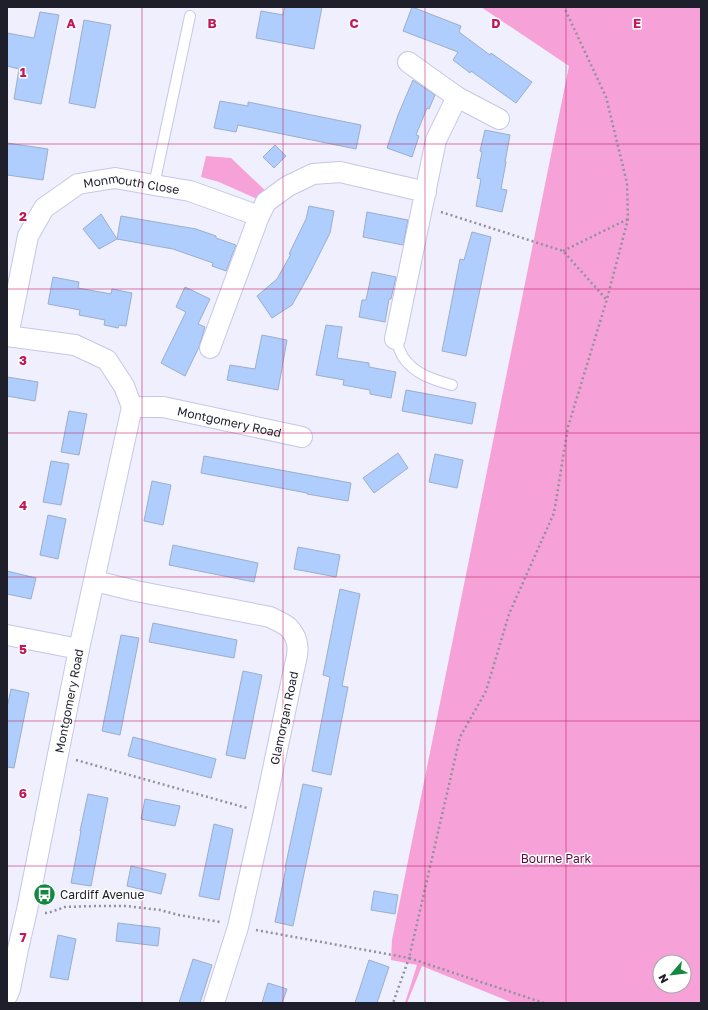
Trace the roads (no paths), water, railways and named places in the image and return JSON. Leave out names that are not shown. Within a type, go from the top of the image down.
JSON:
[{"type":"street","points":[[408,62],[457,98],[499,119]]},
{"type":"street","points":[[396,339],[436,140],[457,98]]},
{"type":"street","points":[[210,348],[259,216],[266,202],[288,186],[313,174],[340,172],[425,199]]},
{"type":"street","name":"Monmouth Close","points":[[8,336],[28,236],[44,208],[78,184],[115,178],[190,191],[259,216]]},
{"type":"street","points":[[8,336],[75,345],[107,360],[124,386],[132,407]]},
{"type":"street","name":"Montgomery Road","points":[[7,996],[10,989],[12,947],[27,910],[79,650],[132,407],[162,407],[302,437]]},
{"type":"street","name":"Glamorgan Road","points":[[95,581],[136,591],[270,617],[288,627],[297,641],[297,655],[238,927],[214,1003]]},
{"type":"street","points":[[7,635],[79,650]]},
{"type":"lane","points":[[154,185],[190,16]]},
{"type":"lane","points":[[396,339],[403,357],[411,366],[427,376],[452,385]]},
{"type":"place","name":"Cardiff Avenue","points":[[44,894]]},
{"type":"park label","name":"Bourne Park","points":[[556,858]]}]
